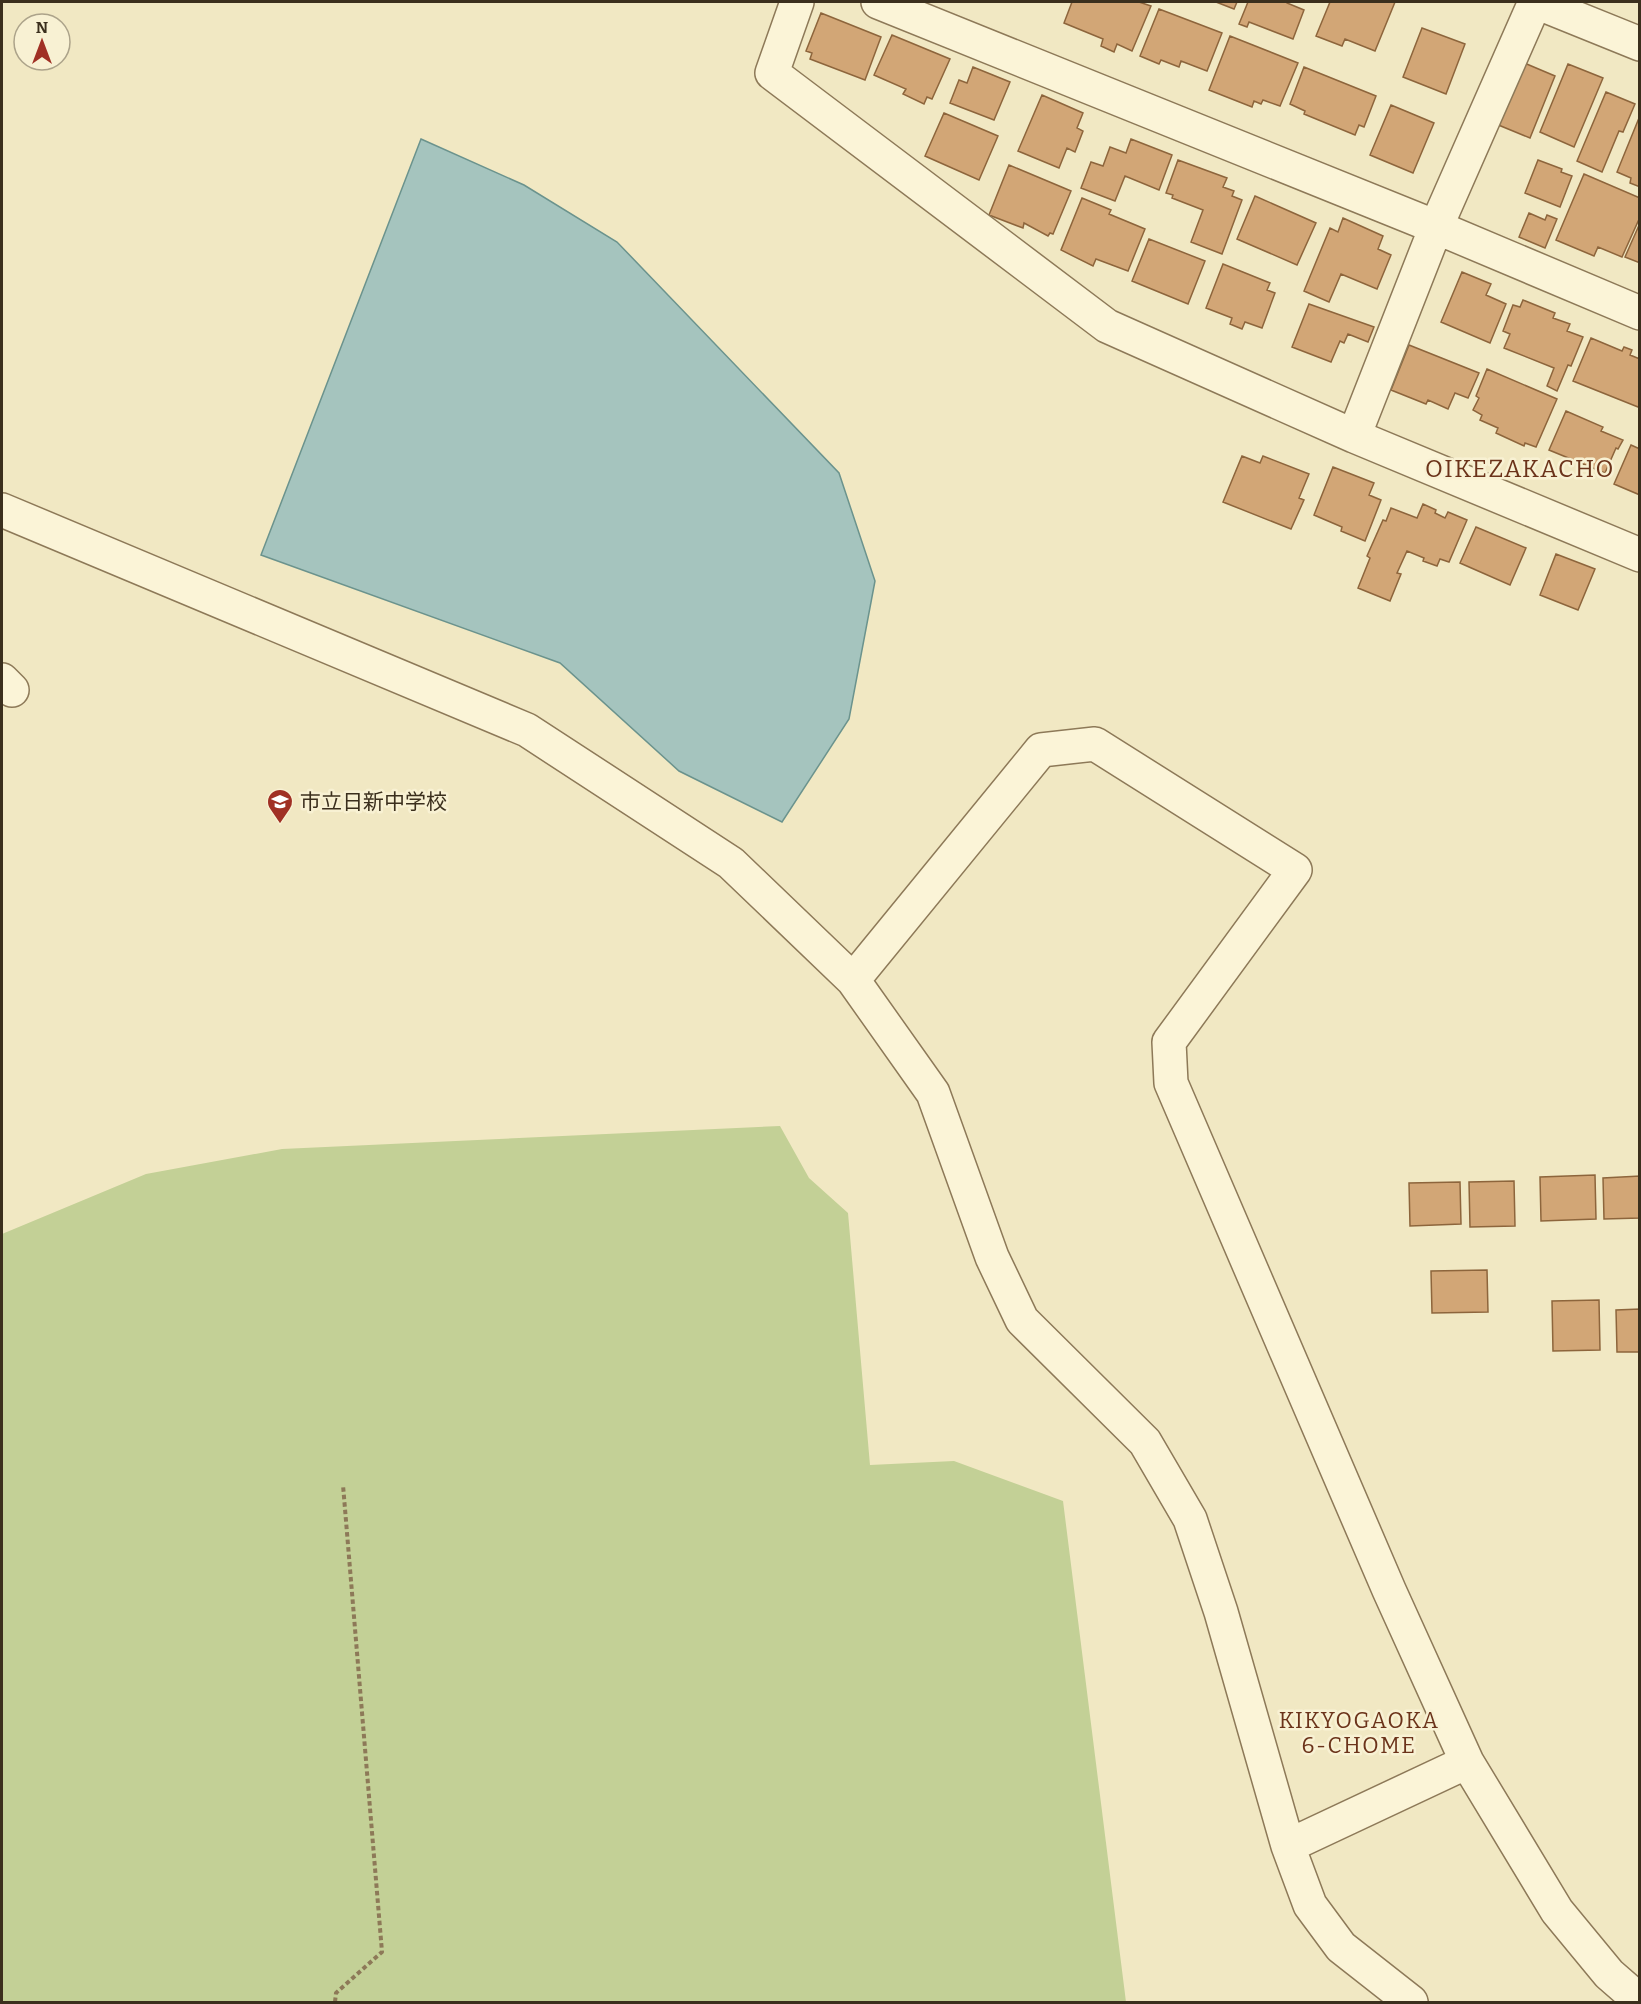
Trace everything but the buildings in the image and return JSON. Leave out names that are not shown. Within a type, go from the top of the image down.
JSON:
[{"type":"street","points":[[797,2],[772,73],[1107,326],[1354,436],[1640,555]]},
{"type":"street","points":[[878,2],[1436,227],[1640,313]]},
{"type":"street","points":[[1354,436],[1436,227],[1535,2],[1640,44]]},
{"type":"street","points":[[2,510],[527,730],[731,863],[853,980],[933,1093],[992,1257],[1022,1320],[1145,1442],[1190,1520],[1221,1612],[1288,1845],[1310,1905],[1341,1947],[1412,2002]]},
{"type":"street","points":[[853,980],[1041,750],[1095,744],[1295,870],[1169,1042],[1171,1083],[1389,1590],[1467,1762],[1557,1911],[1609,1974],[1640,2001]]},
{"type":"street","points":[[1288,1845],[1467,1762]]},
{"type":"path","points":[[335,2002],[336,1993],[382,1952],[343,1485]]},
{"type":"green space","points":[[780,1126],[809,1178],[848,1213],[870,1465],[954,1461],[1063,1501],[1126,2002],[2,2002],[2,1234],[146,1174],[282,1149]]},
{"type":"water","points":[[421,139],[524,185],[617,242],[839,473],[875,581],[849,719],[782,822],[679,771],[560,663],[261,555]]},
{"type":"place","name":"市立日新中学校","points":[[280,825]]},
{"type":"district","name":"OIKEZAKACHO","points":[[1520,469]]},
{"type":"district","name":"KIKYOGAOKA 6-CHOME","points":[[1359,1733]]}]
